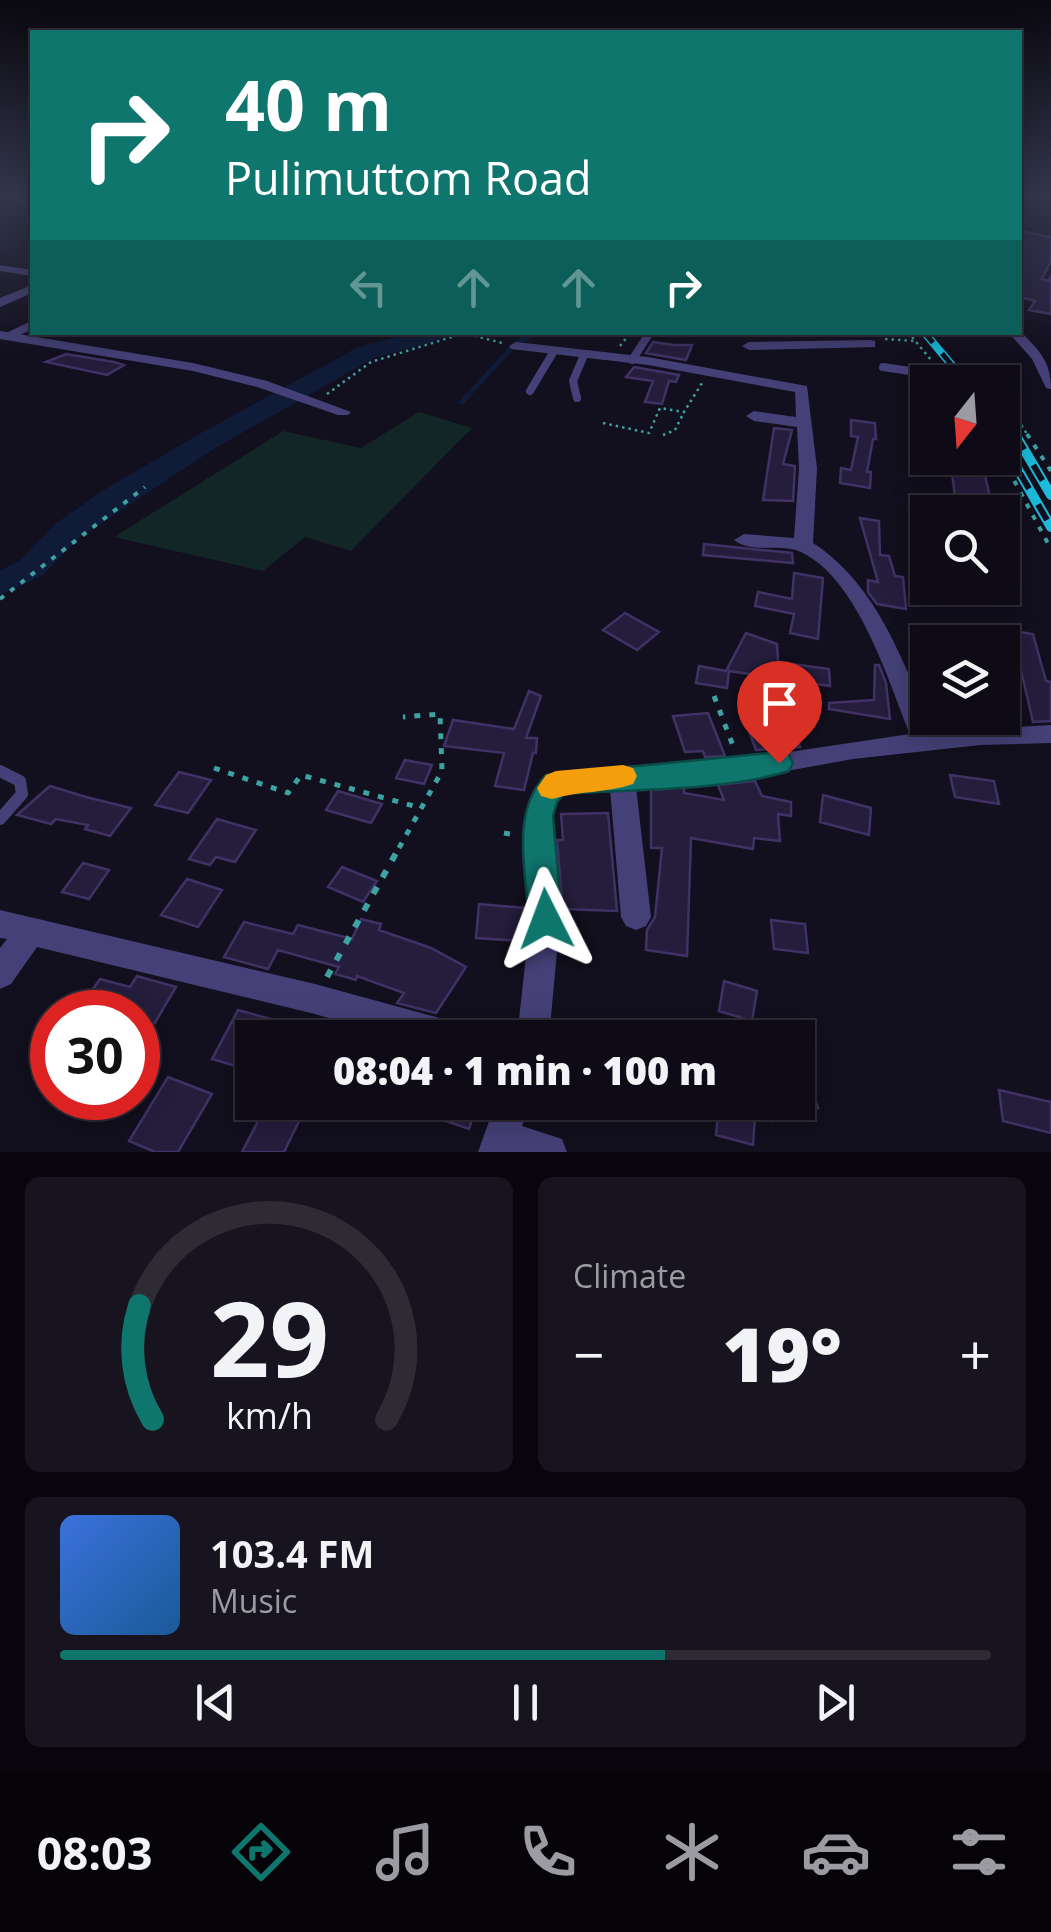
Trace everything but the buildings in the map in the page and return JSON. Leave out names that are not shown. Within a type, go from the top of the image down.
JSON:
[{"type":"street","points":[[0,268],[30,272]]},
{"type":"street","points":[[0,303],[30,289]]},
{"type":"street","points":[[5,335],[193,366],[343,412]]},
{"type":"street","points":[[1017,335],[1038,357],[1051,385]]},
{"type":"street","points":[[741,376],[754,339],[797,350],[870,344]]},
{"type":"street","points":[[516,346],[710,371],[802,389],[808,468],[803,546]]},
{"type":"street","points":[[754,416],[804,423]]},
{"type":"street","points":[[744,540],[803,546],[820,553],[858,598],[925,742]]},
{"type":"street","points":[[535,1020],[546,919],[538,816],[543,797],[556,783],[742,769],[925,742],[1051,734]]},
{"type":"street","points":[[622,776],[636,916]]},
{"type":"street","points":[[0,974],[15,928],[390,1020]]},
{"type":"street","points":[[507,1120],[498,1145],[549,1152]]},
{"type":"lane","points":[[5,335],[30,326]]},
{"type":"lane","points":[[632,360],[647,337]]},
{"type":"lane","points":[[530,392],[554,351]]},
{"type":"lane","points":[[577,398],[572,381],[584,355]]},
{"type":"lane","points":[[883,367],[910,371]]},
{"type":"lane","points":[[0,771],[20,781],[22,794],[0,819]]},
{"type":"path","points":[[310,401],[371,362],[465,335]]},
{"type":"path","points":[[472,335],[516,346]]},
{"type":"path","points":[[910,335],[915,341]]},
{"type":"path","points":[[663,435],[676,430],[710,371]]},
{"type":"path","points":[[603,423],[648,432],[660,408],[684,412]]},
{"type":"path","points":[[1020,425],[1051,471]]},
{"type":"path","points":[[1011,475],[1051,549]]},
{"type":"path","points":[[0,599],[47,570],[86,532],[145,487]]},
{"type":"path","points":[[714,696],[742,769]]},
{"type":"path","points":[[315,999],[442,771],[440,714],[403,717]]},
{"type":"path","points":[[214,768],[288,793],[300,775],[423,809]]},
{"type":"green space","points":[[419,412],[472,428],[351,551],[305,537],[263,571],[114,537],[283,431],[361,448]]},
{"type":"waterway","points":[[0,584],[30,569],[67,531],[113,498],[204,443],[365,353],[431,335]]},
{"type":"waterway","points":[[462,402],[516,343],[533,335]]},
{"type":"railway","points":[[927,335],[952,365]]},
{"type":"railway","points":[[1020,442],[1051,495]]},
{"type":"railway","points":[[1020,473],[1051,527]]},
{"type":"slow traffic","points":[[552,788],[556,783],[623,776]]},
{"type":"route","points":[[546,919],[538,816],[543,797],[556,783],[779,763]]}]
